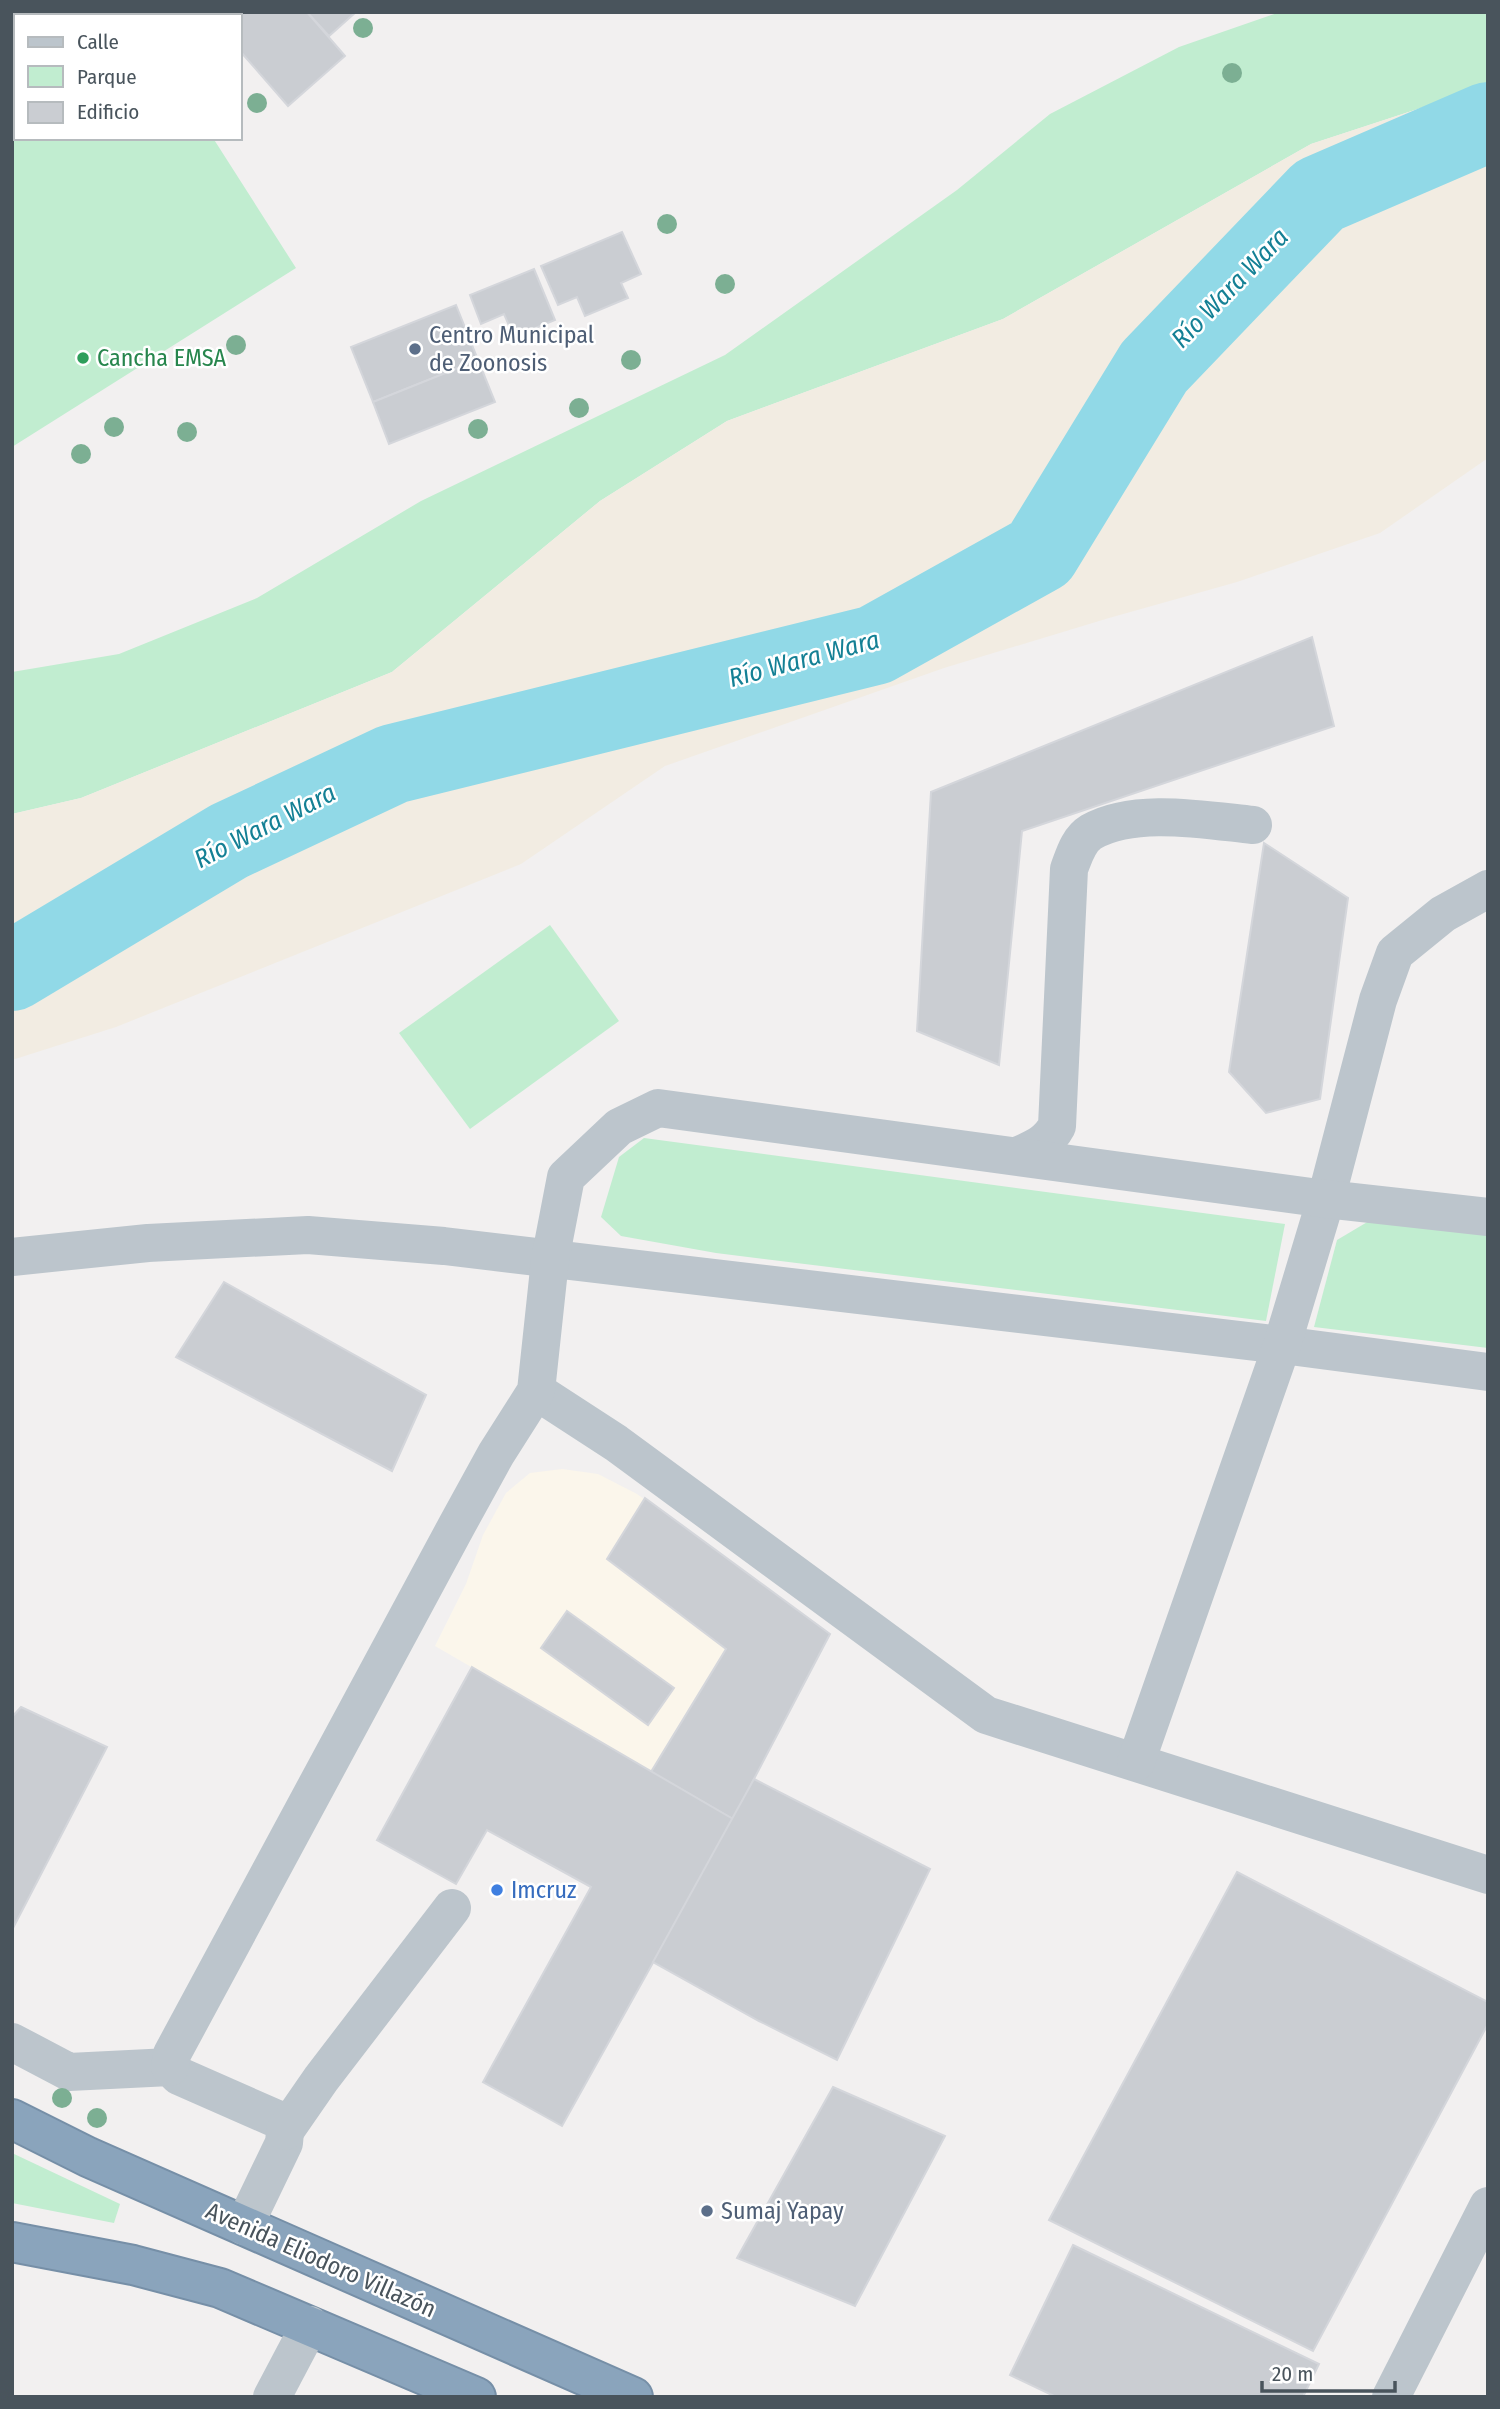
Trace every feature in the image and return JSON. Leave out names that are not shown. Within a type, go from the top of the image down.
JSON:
[{"type":"highway","name":"Avenida Eliodoro Villazón","points":[[12,2119],[88,2157],[633,2397]]},
{"type":"highway","points":[[12,2242],[133,2265],[220,2288],[476,2397]]},
{"type":"street","points":[[1017,1156],[1050,1138],[1057,1126],[1069,869],[1076,848],[1089,833],[1120,822],[1172,816],[1253,825]]},
{"type":"street","points":[[1136,1762],[1282,1345],[1326,1199],[1378,1000],[1395,953],[1443,914],[1488,889]]},
{"type":"street","points":[[170,2067],[172,2054],[496,1454],[536,1391],[550,1260],[566,1177],[619,1127],[657,1108],[1326,1199],[1488,1217]]},
{"type":"street","points":[[12,1257],[148,1243],[308,1235],[444,1246],[1282,1345],[1488,1372]]},
{"type":"street","points":[[536,1391],[616,1443],[986,1715],[1488,1875]]},
{"type":"street","points":[[244,2226],[284,2143],[285,2131],[321,2079],[452,1908]]},
{"type":"street","points":[[12,2042],[69,2072],[170,2067],[179,2076],[279,2120],[285,2131]]},
{"type":"street","points":[[1391,2397],[1488,2206]]},
{"type":"street","points":[[272,2397],[310,2325]]},
{"type":"shaded area","points":[[562,1469],[598,1474],[637,1494],[830,1634],[733,1819],[435,1646],[466,1584],[483,1535],[506,1493],[530,1473]]},
{"type":"green space","points":[[1280,12],[1488,12],[1488,86],[1311,144],[1003,319],[727,421],[600,501],[392,672],[81,798],[12,814],[12,672],[119,654],[257,598],[421,501],[725,355],[957,190],[1050,114],[1179,47]]},
{"type":"green space","name":"Cancha EMSA","points":[[14,119],[14,140],[214,140],[296,268],[12,447]]},
{"type":"green space","points":[[550,925],[619,1021],[470,1129],[399,1033]]},
{"type":"green space","points":[[644,1138],[1285,1224],[1266,1321],[716,1253],[621,1236],[601,1217],[619,1157]]},
{"type":"green space","points":[[1369,1221],[1488,1235],[1488,1348],[1314,1327],[1337,1240]]},
{"type":"green space","points":[[12,2153],[120,2204],[114,2223],[12,2203]]},
{"type":"sand","points":[[1488,86],[1488,458],[1380,533],[1237,582],[944,668],[665,766],[521,864],[116,1027],[12,1060],[12,814],[81,798],[392,672],[600,501],[727,421],[1003,319],[1311,144]]},
{"type":"building","points":[[206,12],[307,12],[345,56],[288,106],[242,53],[242,14]]},
{"type":"building","points":[[307,12],[356,12],[329,36]]},
{"type":"building","points":[[622,232],[641,274],[621,283],[628,298],[585,316],[577,297],[558,305],[541,266]]},
{"type":"building","points":[[534,269],[555,320],[514,337],[504,314],[481,324],[470,295]]},
{"type":"building","points":[[456,305],[478,360],[373,402],[351,347]]},
{"type":"building","points":[[478,360],[495,402],[389,444],[373,402]]},
{"type":"building","points":[[1312,637],[1334,726],[1022,831],[999,1065],[917,1031],[931,792]]},
{"type":"building","points":[[1264,843],[1348,898],[1320,1099],[1266,1113],[1229,1072]]},
{"type":"building","points":[[224,1282],[426,1395],[392,1471],[176,1357]]},
{"type":"building","points":[[645,1498],[830,1634],[733,1819],[651,1772],[726,1649],[607,1559]]},
{"type":"building","points":[[567,1611],[674,1688],[648,1725],[541,1648]]},
{"type":"building","points":[[472,1667],[733,1819],[562,2126],[483,2082],[591,1887],[487,1830],[456,1884],[377,1840]]},
{"type":"building","points":[[21,1707],[107,1747],[12,1930],[12,1717]]},
{"type":"building","points":[[754,1779],[930,1869],[837,2060],[759,2021],[653,1962]]},
{"type":"building","points":[[1237,1872],[1488,2002],[1488,2024],[1313,2351],[1049,2220]]},
{"type":"building","points":[[833,2087],[945,2136],[855,2306],[737,2258]]},
{"type":"building","points":[[1073,2245],[1319,2364],[1303,2397],[1056,2397],[1010,2375]]},
{"type":"waterway","name":"Río Wara Wara","points":[[12,971],[229,841],[393,764],[875,645],[1040,553],[1154,367],[1319,195],[1488,122]]},
{"type":"place","name":"Centro Municipal de Zoonosis","points":[[415,349]]},
{"type":"place","name":"Cancha EMSA","points":[[83,358]]},
{"type":"place","name":"Imcruz","points":[[497,1890]]},
{"type":"place","name":"Sumaj Yapay","points":[[707,2211]]}]
